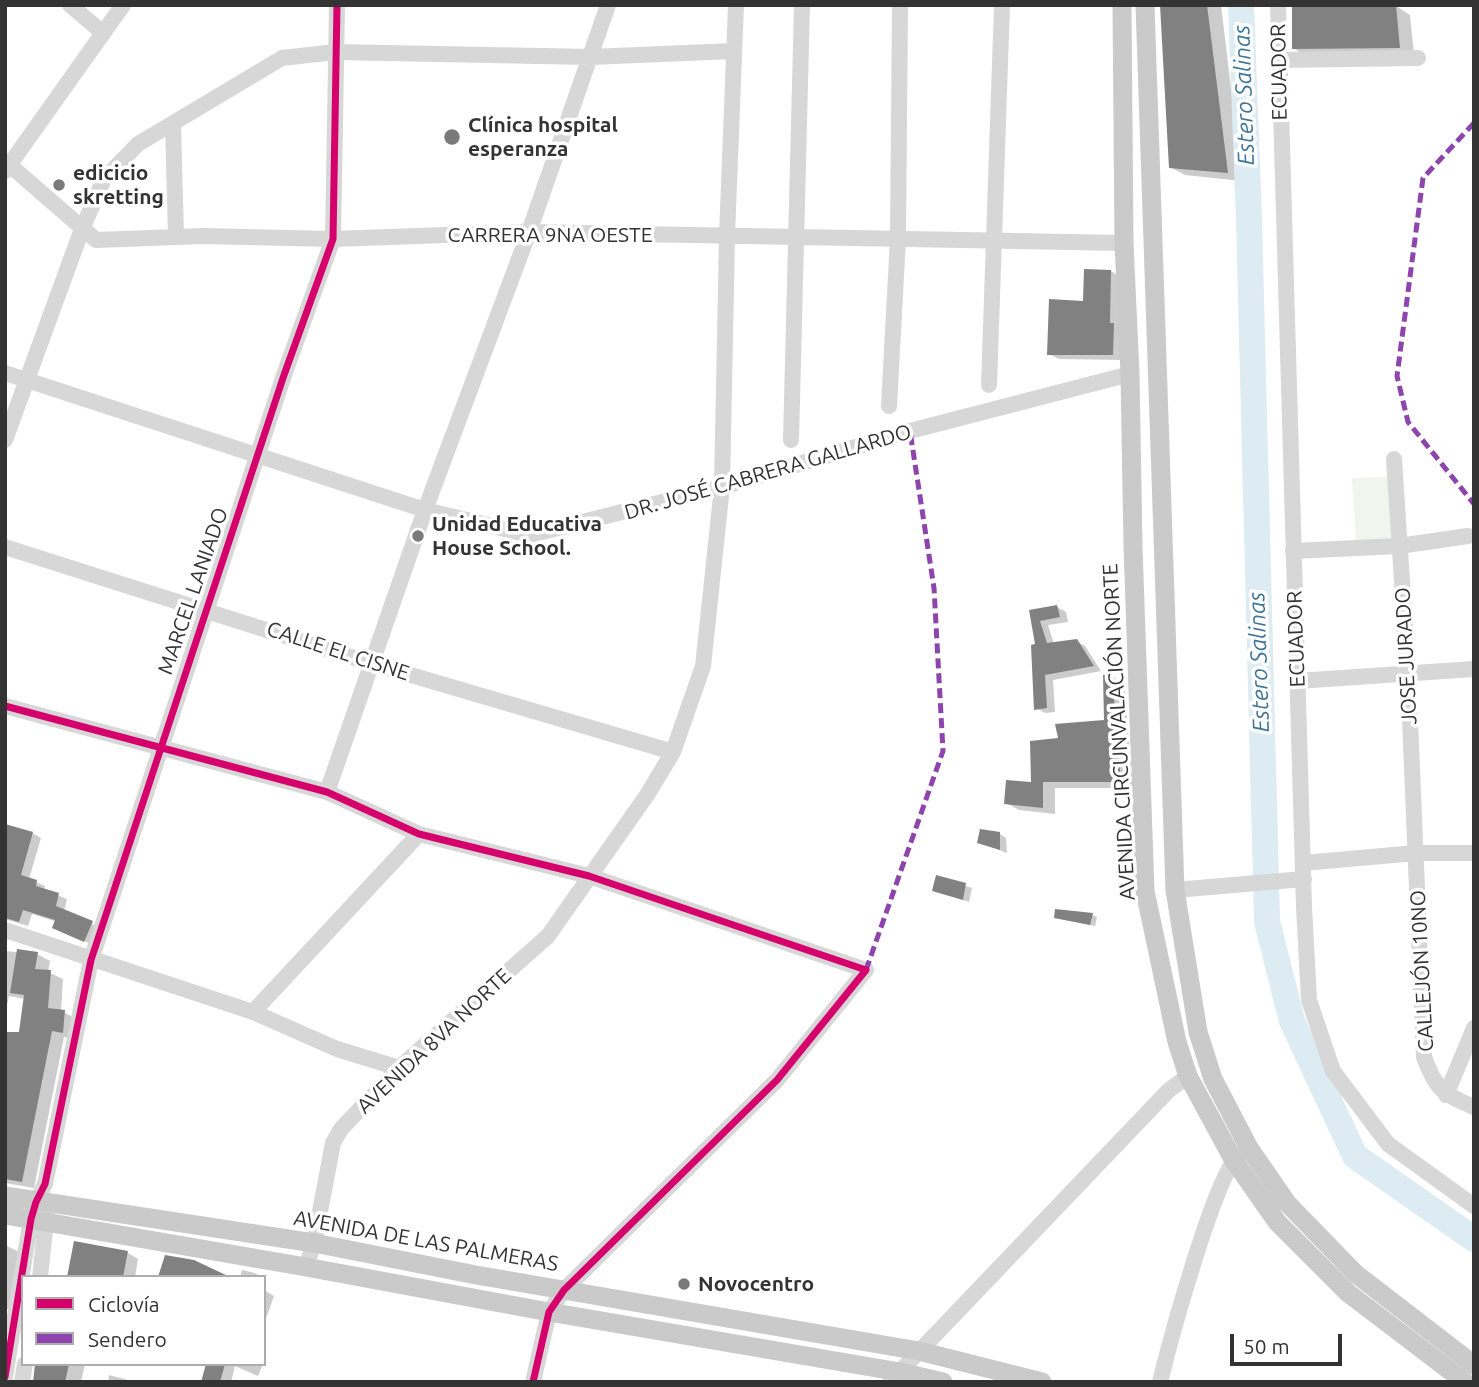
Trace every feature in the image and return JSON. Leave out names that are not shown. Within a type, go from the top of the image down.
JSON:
[{"type":"main road","name":"AVENIDA CIRCUNVALACIÓN NORTE","points":[[1122,5],[1124,243],[1145,891],[1177,1042],[1188,1076],[1233,1159],[1286,1231],[1348,1293],[1424,1339],[1474,1365]]},
{"type":"main road","name":"AVENIDA CIRCUNVALACIÓN NORTE","points":[[1145,5],[1161,414],[1175,890],[1198,1032],[1213,1079],[1249,1148],[1287,1203],[1465,1382]]},
{"type":"main road","points":[[1131,414],[1161,414]]},
{"type":"main road","name":"AVENIDA DE LAS PALMERAS","points":[[5,1196],[40,1212],[306,1267],[895,1377],[943,1382]]},
{"type":"main road","name":"AVENIDA DE LAS PALMERAS","points":[[5,1215],[40,1212],[314,1243],[564,1290],[919,1350],[1042,1382]]},
{"type":"street","points":[[70,5],[103,33]]},
{"type":"street","points":[[7,166],[123,5]]},
{"type":"street","name":"MARCEL LANIADO","points":[[27,1275],[90,960],[193,645],[333,239],[337,5]]},
{"type":"street","points":[[327,792],[370,663],[529,232],[608,5]]},
{"type":"street","name":"AVENIDA 8VA NORTE","points":[[306,1267],[314,1243],[333,1143],[341,1129],[399,1068],[548,936],[673,752],[703,666],[722,487],[727,236],[736,5]]},
{"type":"street","points":[[790,440],[802,5]]},
{"type":"street","points":[[889,405],[898,239],[900,5]]},
{"type":"street","points":[[989,385],[1002,5]]},
{"type":"street","name":"ECUADOR","points":[[1278,5],[1297,681],[1299,874],[1310,1000],[1333,1071],[1388,1144],[1474,1206]]},
{"type":"street","points":[[5,440],[82,229],[104,179],[138,145],[282,58],[335,52],[591,57],[733,51]]},
{"type":"street","points":[[1278,60],[1418,58]]},
{"type":"street","points":[[173,123],[176,237]]},
{"type":"street","name":"CARRERA 9NA OESTE","points":[[7,166],[96,240],[176,237],[333,239],[529,232],[1124,243]]},
{"type":"street","name":"DR. JOSÉ CABRERA GALLARDO","points":[[5,373],[425,510],[530,535],[722,487],[910,431],[1130,374]]},
{"type":"street","name":"JOSE JURADO","points":[[1394,459],[1408,672],[1416,853]]},
{"type":"street","points":[[1293,551],[1399,546],[1468,536]]},
{"type":"street","name":"CALLE EL CISNE","points":[[5,547],[370,663],[673,752]]},
{"type":"street","points":[[1297,681],[1474,669]]},
{"type":"street","points":[[5,706],[327,792],[419,834],[589,876],[866,970],[777,1080],[564,1290],[549,1312],[533,1382]]},
{"type":"street","points":[[253,1012],[419,834]]},
{"type":"street","points":[[1175,890],[1242,885],[1416,853],[1474,853]]},
{"type":"street","name":"CALLEJÓN 10NO","points":[[1416,853],[1424,1057],[1431,1077],[1446,1095]]},
{"type":"street","points":[[5,930],[253,1012],[337,1049],[399,1068]]},
{"type":"street","points":[[1474,1028],[1446,1095],[1474,1107]]},
{"type":"street","points":[[895,1377],[1169,1090],[1188,1076]]},
{"type":"street","points":[[1160,1382],[1177,1317],[1220,1188],[1233,1159],[1249,1148]]},
{"type":"street","name":"MARCEL LANIADO","points":[[40,1212],[40,1275]]},
{"type":"street","name":"MARCEL LANIADO","points":[[5,1377],[21,1302]]},
{"type":"shaded area","points":[[1388,477],[1391,539],[1356,541],[1352,478]]},
{"type":"building","points":[[1160,5],[1207,5],[1228,173],[1169,168]]},
{"type":"building","points":[[1292,5],[1396,5],[1400,48],[1292,49]]},
{"type":"building","points":[[1084,269],[1111,270],[1110,323],[1114,323],[1113,355],[1047,355],[1049,299],[1083,301]]},
{"type":"building","points":[[1057,605],[1060,617],[1040,621],[1047,643],[1077,639],[1094,666],[1045,675],[1047,708],[1034,710],[1031,645],[1035,644],[1029,610]]},
{"type":"building","points":[[1112,674],[1121,782],[1043,782],[1043,808],[1004,804],[1006,780],[1031,782],[1030,741],[1058,738],[1055,724],[1104,720],[1103,675]]},
{"type":"building","points":[[5,824],[33,832],[21,875],[37,880],[36,886],[59,893],[56,906],[93,921],[84,942],[52,928],[55,920],[23,910],[19,922],[5,918]]},
{"type":"building","points":[[980,829],[1000,832],[1000,850],[977,843]]},
{"type":"building","points":[[936,875],[966,883],[963,900],[932,891]]},
{"type":"building","points":[[1055,909],[1093,913],[1090,925],[1054,918]]},
{"type":"building","points":[[17,949],[38,952],[35,969],[51,970],[48,1008],[65,1010],[63,1033],[52,1031],[22,1182],[5,1179],[5,1032],[19,1032],[24,995],[10,993]]},
{"type":"building","points":[[74,1241],[128,1251],[123,1275],[67,1275]]},
{"type":"building","points":[[165,1255],[194,1260],[226,1275],[159,1275]]},
{"type":"building","points":[[35,1366],[69,1366],[65,1382],[33,1382]]},
{"type":"building","points":[[205,1366],[224,1366],[220,1382],[201,1382]]},
{"type":"waterway","name":"Estero Salinas","points":[[1241,5],[1267,921],[1292,1021],[1355,1156],[1474,1239]]},
{"type":"marked path","points":[[1474,123],[1423,178],[1397,376],[1408,422],[1474,504]]},
{"type":"marked path","points":[[866,970],[943,751],[934,588],[910,431]]},
{"type":"cycle path","points":[[22,1275],[31,1219],[45,1184],[91,960],[284,375],[333,239],[337,5]]},
{"type":"cycle path","points":[[5,706],[327,792],[419,834],[589,876],[866,970],[777,1080],[564,1290],[549,1312],[533,1382]]},
{"type":"cycle path","points":[[5,1377],[21,1280]]},
{"type":"place","name":"Clínica hospital esperanza","points":[[452,137]]},
{"type":"place","name":"edicicio skretting","points":[[59,185]]},
{"type":"place","name":"Unidad Educativa House School.","points":[[418,536]]},
{"type":"place","name":"Novocentro","points":[[684,1284]]}]
